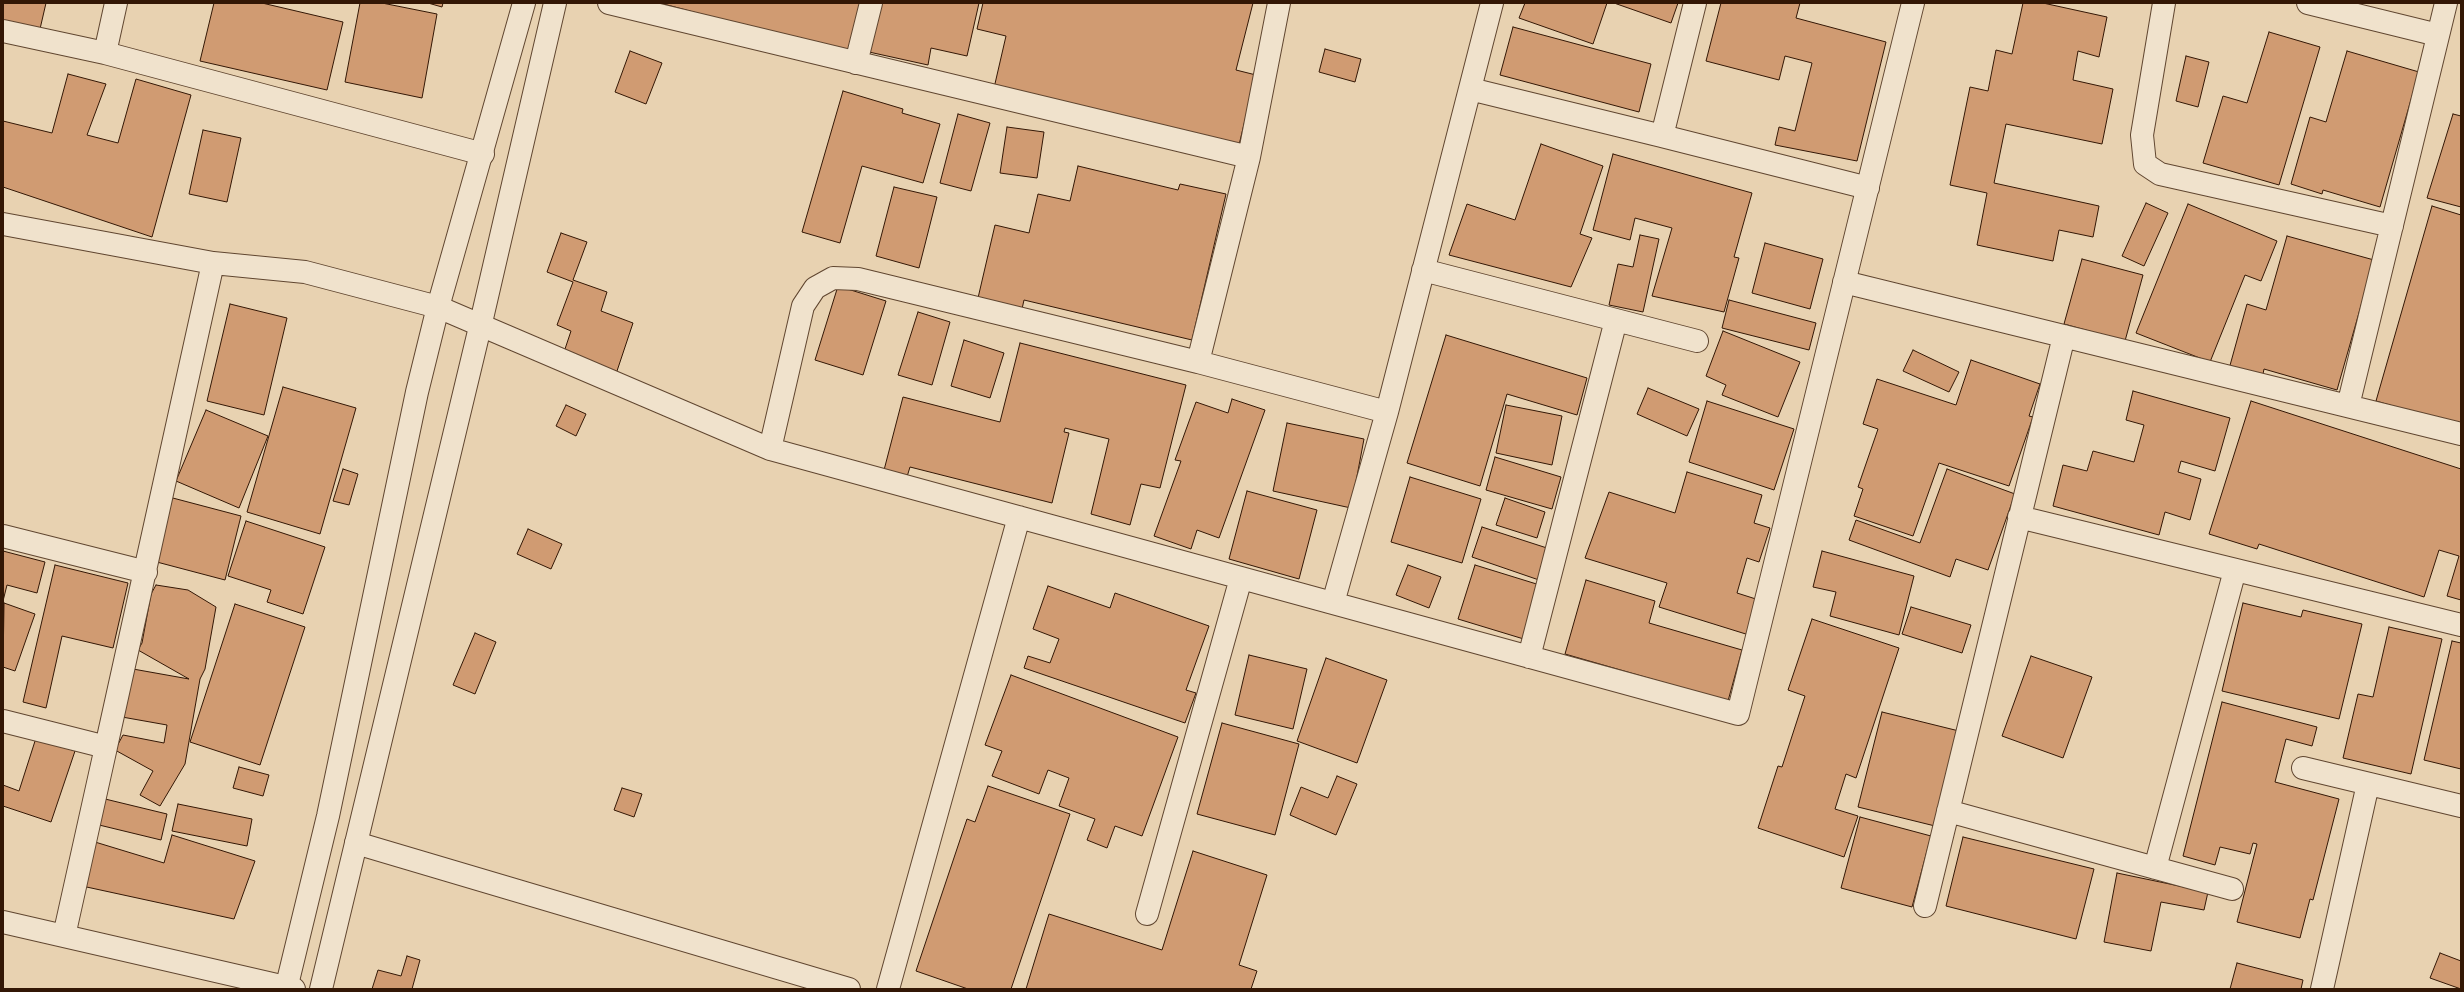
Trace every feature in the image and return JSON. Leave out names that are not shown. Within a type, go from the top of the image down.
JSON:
[{"type":"street","points":[[105,53],[116,3]]},
{"type":"street","points":[[3,922],[289,988],[328,816],[417,392],[438,307],[483,154],[524,3]]},
{"type":"street","points":[[321,989],[480,326],[555,3]]},
{"type":"street","points":[[609,3],[1249,156]]},
{"type":"street","points":[[856,63],[871,3]]},
{"type":"street","points":[[1198,362],[1249,156],[1280,3]]},
{"type":"street","points":[[1333,603],[1388,412],[1492,3]]},
{"type":"street","points":[[1662,136],[1695,3]]},
{"type":"street","points":[[3,224],[213,263],[305,272],[438,307],[770,449],[1738,714],[1913,3]]},
{"type":"street","points":[[2164,3],[2142,135],[2145,164],[2160,174],[2392,226]]},
{"type":"street","points":[[2308,3],[2438,35]]},
{"type":"street","points":[[2348,406],[2446,3]]},
{"type":"street","points":[[3,31],[105,53],[483,154]]},
{"type":"street","points":[[1470,89],[1868,188]]},
{"type":"street","points":[[64,936],[146,572],[213,263]]},
{"type":"street","points":[[1423,270],[1697,341]]},
{"type":"street","points":[[770,449],[803,306],[815,288],[833,278],[858,279],[1198,362],[1388,412]]},
{"type":"street","points":[[1844,282],[2461,434]]},
{"type":"street","points":[[1530,657],[1616,320]]},
{"type":"street","points":[[1925,906],[2064,336]]},
{"type":"street","points":[[888,989],[1020,517]]},
{"type":"street","points":[[2019,517],[2461,625]]},
{"type":"street","points":[[3,536],[146,572]]},
{"type":"street","points":[[2155,868],[2235,570]]},
{"type":"street","points":[[1147,914],[1241,578]]},
{"type":"street","points":[[3,721],[106,747]]},
{"type":"street","points":[[2303,768],[2461,806]]},
{"type":"street","points":[[2322,989],[2368,784]]},
{"type":"street","points":[[1948,811],[2232,889]]},
{"type":"street","points":[[356,844],[849,989]]},
{"type":"building","points":[[3,3],[46,3],[40,29],[3,21]]},
{"type":"building","points":[[214,3],[262,3],[343,22],[327,90],[200,61]]},
{"type":"building","points":[[360,3],[382,3],[437,14],[422,98],[345,82]]},
{"type":"building","points":[[428,3],[443,3],[442,7]]},
{"type":"building","points":[[660,3],[862,3],[848,54]]},
{"type":"building","points":[[879,3],[979,3],[967,56],[931,48],[928,65],[869,52]]},
{"type":"building","points":[[983,3],[1253,3],[1236,70],[1256,75],[1238,149],[994,88],[1006,36],[977,29]]},
{"type":"building","points":[[1525,3],[1607,3],[1593,44],[1519,18]]},
{"type":"building","points":[[1614,3],[1678,3],[1671,23]]},
{"type":"building","points":[[1721,3],[1800,3],[1796,18],[1886,42],[1857,161],[1775,145],[1779,127],[1795,131],[1812,63],[1785,56],[1779,80],[1706,61]]},
{"type":"building","points":[[2023,3],[2043,3],[2107,17],[2099,57],[2078,51],[2073,80],[2113,89],[2102,144],[2006,124],[1994,183],[2099,206],[2093,237],[2059,230],[2053,261],[1977,245],[1987,193],[1950,185],[1970,87],[1988,91],[1996,50],[2012,54]]},
{"type":"building","points":[[1513,27],[1651,64],[1639,112],[1500,75]]},
{"type":"building","points":[[2269,32],[2320,47],[2279,185],[2203,163],[2223,96],[2247,103]]},
{"type":"building","points":[[1325,49],[1361,59],[1355,82],[1319,72]]},
{"type":"building","points":[[630,51],[662,63],[646,104],[615,92]]},
{"type":"building","points":[[2347,51],[2419,72],[2380,207],[2323,190],[2322,194],[2291,184],[2310,117],[2326,122]]},
{"type":"building","points":[[2186,56],[2209,62],[2198,107],[2176,101]]},
{"type":"building","points":[[68,74],[106,84],[87,135],[118,143],[136,79],[191,95],[152,237],[3,187],[3,121],[52,133]]},
{"type":"building","points":[[843,91],[903,109],[902,113],[940,124],[923,183],[862,166],[840,243],[802,232]]},
{"type":"building","points":[[958,114],[990,123],[971,191],[940,183]]},
{"type":"building","points":[[2453,114],[2461,116],[2461,207],[2427,198]]},
{"type":"building","points":[[1007,127],[1044,132],[1037,178],[1000,173]]},
{"type":"building","points":[[203,130],[241,138],[227,202],[189,194]]},
{"type":"building","points":[[1541,144],[1603,166],[1580,234],[1592,238],[1571,287],[1449,255],[1467,204],[1515,220]]},
{"type":"building","points":[[1613,154],[1752,193],[1734,257],[1739,258],[1724,312],[1652,296],[1672,228],[1635,218],[1630,240],[1593,230]]},
{"type":"building","points":[[1078,166],[1178,190],[1180,184],[1226,194],[1192,340],[1024,300],[1022,309],[978,298],[995,225],[1029,233],[1038,194],[1070,201]]},
{"type":"building","points":[[894,187],[937,197],[919,268],[876,256]]},
{"type":"building","points":[[2146,203],[2168,213],[2144,266],[2122,256]]},
{"type":"building","points":[[2188,204],[2277,241],[2261,281],[2245,275],[2210,362],[2136,333]]},
{"type":"building","points":[[2432,206],[2461,215],[2461,426],[2376,401]]},
{"type":"building","points":[[561,233],[587,242],[573,280],[607,292],[601,311],[633,323],[616,374],[563,355],[571,331],[557,325],[573,282],[547,272]]},
{"type":"building","points":[[1640,235],[1659,239],[1643,312],[1609,305],[1618,264],[1633,267]]},
{"type":"building","points":[[2287,236],[2374,260],[2337,390],[2264,369],[2262,379],[2229,369],[2247,304],[2266,310]]},
{"type":"building","points":[[1765,243],[1823,259],[1810,309],[1752,293]]},
{"type":"building","points":[[2082,259],[2143,275],[2125,341],[2064,324]]},
{"type":"building","points":[[838,286],[886,301],[863,375],[815,360]]},
{"type":"building","points":[[1729,300],[1816,323],[1809,350],[1722,328]]},
{"type":"building","points":[[230,304],[287,318],[264,415],[207,401]]},
{"type":"building","points":[[918,312],[950,322],[932,385],[898,375]]},
{"type":"building","points":[[1723,331],[1800,362],[1778,417],[1722,395],[1726,385],[1706,376]]},
{"type":"building","points":[[1446,335],[1587,378],[1577,415],[1507,394],[1480,486],[1407,463]]},
{"type":"building","points":[[964,340],[1004,353],[990,398],[951,386]]},
{"type":"building","points":[[1020,343],[1186,385],[1160,488],[1141,484],[1130,525],[1091,514],[1109,439],[1065,428],[1064,432],[1069,433],[1052,503],[910,467],[906,480],[883,474],[903,397],[1000,422]]},
{"type":"building","points":[[1913,350],[1959,372],[1949,392],[1903,371]]},
{"type":"building","points":[[1971,360],[2040,384],[2029,416],[2033,417],[2009,486],[1939,463],[1913,536],[1854,516],[1863,489],[1858,487],[1878,429],[1863,424],[1877,379],[1956,405]]},
{"type":"building","points":[[283,387],[356,408],[320,534],[247,512]]},
{"type":"building","points":[[1648,388],[1699,409],[1687,436],[1637,414]]},
{"type":"building","points":[[2133,391],[2230,418],[2215,471],[2181,461],[2178,472],[2201,479],[2190,520],[2165,512],[2159,535],[2053,506],[2063,465],[2087,471],[2093,451],[2134,462],[2144,425],[2126,420]]},
{"type":"building","points":[[1232,399],[1265,410],[1219,538],[1197,530],[1191,549],[1154,536],[1181,461],[1175,460],[1196,402],[1228,413]]},
{"type":"building","points":[[1707,401],[1794,429],[1774,490],[1689,462]]},
{"type":"building","points":[[2251,401],[2461,469],[2461,600],[2447,596],[2459,556],[2439,550],[2424,597],[2259,544],[2257,549],[2209,534]]},
{"type":"building","points":[[566,405],[586,414],[576,436],[556,426]]},
{"type":"building","points":[[1506,405],[1562,416],[1552,465],[1496,453]]},
{"type":"building","points":[[206,410],[268,436],[239,508],[176,481]]},
{"type":"building","points":[[1287,423],[1364,439],[1351,508],[1273,491]]},
{"type":"building","points":[[1495,457],[1561,477],[1552,509],[1486,490]]},
{"type":"building","points":[[343,469],[358,474],[349,505],[333,501]]},
{"type":"building","points":[[1947,469],[2015,494],[1988,570],[1956,559],[1950,577],[1849,540],[1856,520],[1920,543]]},
{"type":"building","points":[[1687,472],[1762,495],[1754,523],[1770,528],[1759,562],[1747,558],[1737,593],[1759,600],[1749,635],[1659,607],[1667,583],[1585,558],[1609,492],[1675,513]]},
{"type":"building","points":[[1410,477],[1481,499],[1462,563],[1391,542]]},
{"type":"building","points":[[1247,491],[1317,510],[1299,579],[1229,559]]},
{"type":"building","points":[[169,497],[241,516],[225,580],[153,561]]},
{"type":"building","points":[[1505,498],[1545,512],[1537,538],[1496,525]]},
{"type":"building","points":[[246,521],[325,547],[303,614],[267,602],[271,590],[228,576]]},
{"type":"building","points":[[1482,527],[1550,549],[1539,580],[1472,557]]},
{"type":"building","points":[[528,529],[562,544],[551,569],[517,554]]},
{"type":"building","points":[[3,551],[45,562],[37,593],[7,585],[3,601]]},
{"type":"building","points":[[1822,551],[1914,576],[1899,635],[1830,616],[1836,592],[1813,587]]},
{"type":"building","points":[[55,565],[128,583],[113,648],[62,636],[46,708],[23,702]]},
{"type":"building","points":[[1408,565],[1441,577],[1429,608],[1396,595]]},
{"type":"building","points":[[1475,565],[1543,586],[1527,640],[1458,619]]},
{"type":"building","points":[[1586,580],[1655,601],[1649,623],[1742,650],[1728,701],[1565,654]]},
{"type":"building","points":[[156,585],[188,590],[216,607],[205,669],[200,679],[185,764],[160,806],[140,795],[153,771],[115,750],[123,735],[164,743],[167,725],[122,717],[133,669],[189,679],[138,650],[142,643],[151,594]]},
{"type":"building","points":[[1048,586],[1110,608],[1115,593],[1209,626],[1186,690],[1196,693],[1185,723],[1024,668],[1028,656],[1050,663],[1059,639],[1033,629]]},
{"type":"building","points":[[4,603],[35,614],[15,671],[3,667]]},
{"type":"building","points":[[2243,603],[2301,617],[2303,610],[2362,624],[2339,719],[2222,691]]},
{"type":"building","points":[[235,604],[305,627],[260,765],[190,742]]},
{"type":"building","points":[[1911,607],[1971,625],[1962,653],[1902,634]]},
{"type":"building","points":[[1812,619],[1899,648],[1856,778],[1846,774],[1835,809],[1858,816],[1844,857],[1758,828],[1778,766],[1782,767],[1805,696],[1788,690]]},
{"type":"building","points":[[2389,627],[2442,639],[2411,774],[2343,758],[2358,694],[2373,697]]},
{"type":"building","points":[[475,633],[496,642],[475,694],[453,685]]},
{"type":"building","points":[[2452,641],[2461,643],[2461,769],[2424,760]]},
{"type":"building","points":[[1249,655],[1307,669],[1293,729],[1235,715]]},
{"type":"building","points":[[2031,656],[2092,677],[2063,758],[2002,736]]},
{"type":"building","points":[[1326,658],[1387,680],[1357,763],[1297,741]]},
{"type":"building","points":[[1011,675],[1178,737],[1142,836],[1115,826],[1107,848],[1087,840],[1095,819],[1059,806],[1069,778],[1048,770],[1039,794],[992,776],[1002,751],[985,745]]},
{"type":"building","points":[[2222,702],[2317,727],[2312,746],[2286,739],[2275,782],[2339,799],[2313,900],[2310,899],[2300,938],[2237,922],[2257,844],[2253,843],[2250,854],[2220,847],[2215,865],[2183,856]]},
{"type":"building","points":[[1882,712],[1959,731],[1935,826],[1858,807]]},
{"type":"building","points":[[1222,723],[1299,744],[1275,835],[1197,814]]},
{"type":"building","points":[[36,738],[75,751],[51,822],[3,806],[3,785],[19,791]]},
{"type":"building","points":[[239,767],[269,775],[263,796],[233,788]]},
{"type":"building","points":[[1337,776],[1357,784],[1336,835],[1290,815],[1301,787],[1328,798]]},
{"type":"building","points":[[988,786],[1070,814],[1011,989],[968,989],[916,971],[967,819],[975,822]]},
{"type":"building","points":[[622,788],[642,794],[634,817],[614,810]]},
{"type":"building","points":[[101,798],[167,814],[161,840],[95,824]]},
{"type":"building","points":[[178,804],[252,819],[247,846],[172,831]]},
{"type":"building","points":[[1860,817],[1931,836],[1912,907],[1841,888]]},
{"type":"building","points":[[172,835],[255,861],[234,919],[82,886],[95,842],[164,863]]},
{"type":"building","points":[[1963,837],[2094,869],[2076,939],[1946,906]]},
{"type":"building","points":[[1193,851],[1267,875],[1239,965],[1257,971],[1251,989],[1026,989],[1049,914],[1162,950]]},
{"type":"building","points":[[2117,873],[2208,892],[2204,910],[2161,902],[2151,951],[2104,942]]},
{"type":"building","points":[[2440,953],[2461,961],[2461,989],[2430,978]]},
{"type":"building","points":[[407,956],[420,960],[412,989],[372,989],[378,970],[401,976]]},
{"type":"building","points":[[2237,963],[2303,980],[2301,989],[2230,989]]}]
